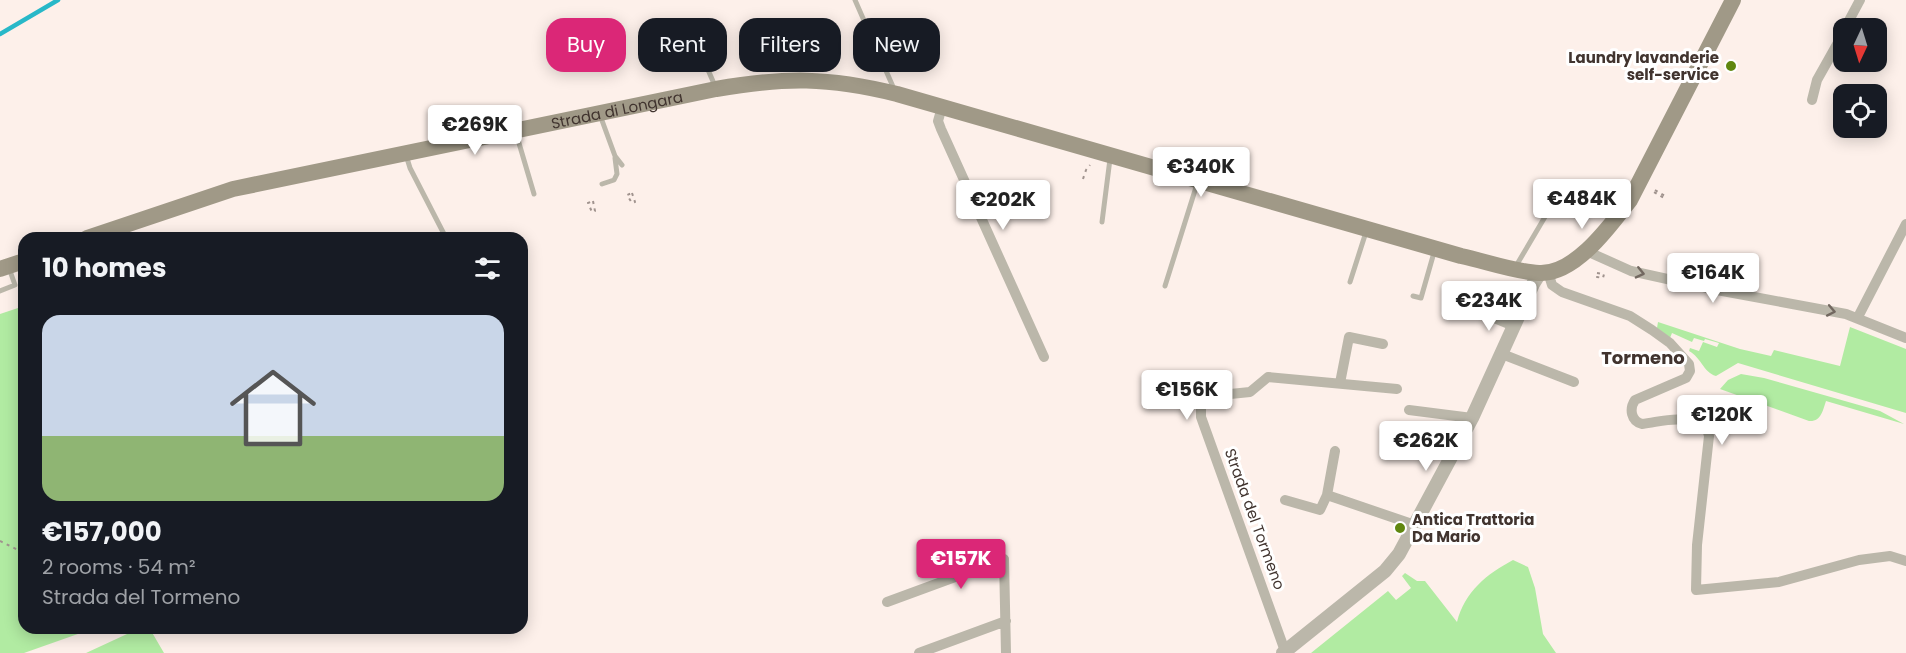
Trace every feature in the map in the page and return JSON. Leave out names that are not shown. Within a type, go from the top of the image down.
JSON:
[{"type":"main road","points":[[1544,273],[1565,267],[1587,249],[1608,228],[1630,200],[1733,0]]},
{"type":"main road","name":"Strada di Longara","points":[[105,232],[233,189],[716,89],[763,81],[806,79],[851,83],[897,94],[1435,248],[1544,273]]},
{"type":"street","points":[[1850,18],[1860,0]]},
{"type":"street","points":[[1812,100],[1817,80],[1833,50]]},
{"type":"street","points":[[942,107],[938,121],[940,129],[1044,357]]},
{"type":"street","points":[[1858,317],[1906,224]]},
{"type":"street","points":[[1587,249],[1631,271],[1858,317],[1906,338]]},
{"type":"street","points":[[1544,273],[1552,285],[1562,292],[1630,316],[1670,343],[1689,364],[1690,371],[1686,378],[1635,400],[1632,409],[1634,420],[1638,423],[1676,418],[1689,420],[1707,429],[1709,436],[1697,545],[1696,590],[1779,582],[1859,560],[1890,555],[1906,561]]},
{"type":"street","name":"Strada del Tormeno","points":[[1397,389],[1268,376],[1251,392],[1201,398],[1201,417],[1284,652],[1385,572],[1399,554],[1472,418],[1533,284],[1544,273]]},
{"type":"street","points":[[1475,310],[1514,327]]},
{"type":"street","points":[[1340,383],[1349,337],[1383,344]]},
{"type":"street","points":[[1502,354],[1574,382]]},
{"type":"street","points":[[1409,410],[1472,418]]},
{"type":"street","points":[[1285,500],[1320,510],[1327,495],[1335,451]]},
{"type":"street","points":[[1327,495],[1415,525]]},
{"type":"street","points":[[887,602],[1004,559],[1006,653]]},
{"type":"street","points":[[919,653],[1006,621]]},
{"type":"lane","points":[[855,0],[897,94]]},
{"type":"lane","points":[[709,72],[716,89]]},
{"type":"lane","points":[[599,113],[615,156],[617,174],[614,180],[602,184]]},
{"type":"lane","points":[[515,130],[534,195]]},
{"type":"lane","points":[[406,152],[410,168],[443,232]]},
{"type":"lane","points":[[1102,222],[1107,168],[1111,155]]},
{"type":"lane","points":[[615,156],[622,165]]},
{"type":"lane","points":[[1165,286],[1198,179]]},
{"type":"lane","points":[[1515,268],[1552,205]]},
{"type":"lane","points":[[1350,282],[1367,228]]},
{"type":"lane","points":[[1413,296],[1421,298],[1435,248]]},
{"type":"lane","points":[[0,291],[15,285],[11,265]]},
{"type":"path","points":[[1083,180],[1086,170],[1092,164]]},
{"type":"path","points":[[0,541],[18,550]]},
{"type":"green space","points":[[18,308],[18,634],[78,634],[24,653],[0,653],[0,314]]},
{"type":"green space","points":[[1658,322],[1740,349],[1771,356],[1774,350],[1840,366],[1850,327],[1906,349],[1906,413],[1738,363],[1716,376],[1689,351],[1690,348],[1699,351],[1703,342],[1717,347],[1719,343],[1694,338],[1692,342],[1672,333],[1670,338],[1657,328]]},
{"type":"green space","points":[[1741,374],[1764,378],[1880,411],[1904,424],[1826,401],[1819,417],[1809,421],[1720,389],[1728,380]]},
{"type":"green space","points":[[1513,560],[1528,567],[1535,588],[1543,634],[1556,653],[1311,653],[1388,591],[1396,600],[1411,588],[1402,576],[1405,573],[1417,581],[1425,581],[1457,622],[1471,592],[1494,571]]},
{"type":"green space","points":[[127,634],[153,634],[164,653],[86,653]]},
{"type":"waterway","points":[[0,34],[58,0]]},
{"type":"place","name":"Laundry lavanderie self-service","points":[[1731,66]]},
{"type":"place","name":"Antica Trattoria Da Mario","points":[[1400,528]]},
{"type":"district","name":"Tormeno","points":[[1643,357]]}]
